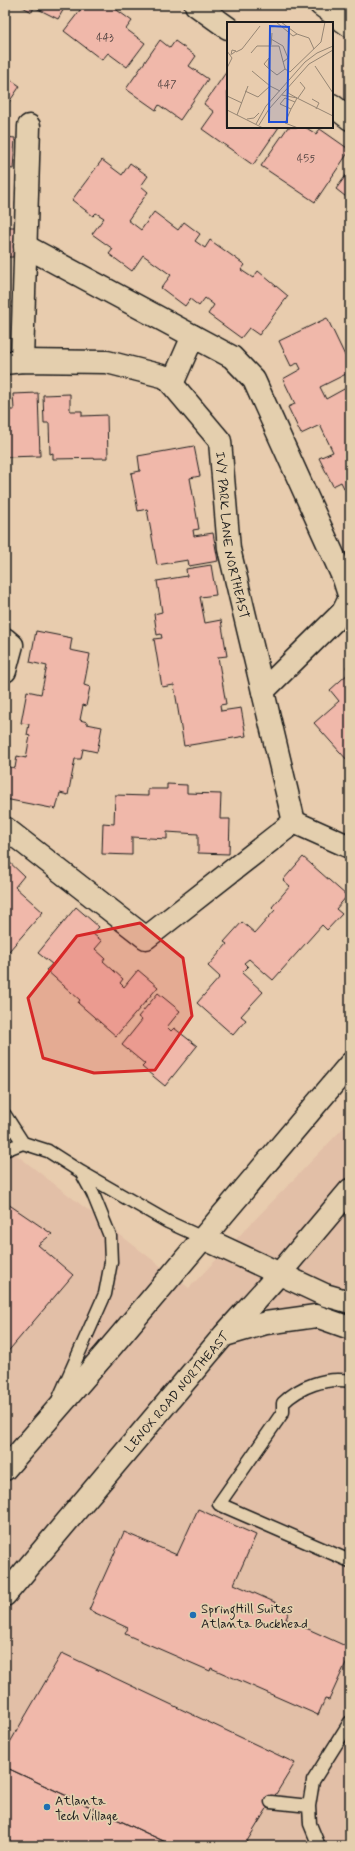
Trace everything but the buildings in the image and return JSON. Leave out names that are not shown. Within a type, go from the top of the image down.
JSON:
[{"type":"street","points":[[196,5],[227,27]]},
{"type":"street","points":[[321,5],[350,26]]},
{"type":"street","points":[[333,106],[350,118]]},
{"type":"street","points":[[14,362],[25,246],[29,126]]},
{"type":"street","points":[[25,246],[232,357],[254,380],[344,579],[350,598],[343,612],[263,691]]},
{"type":"street","points":[[172,384],[193,336]]},
{"type":"street","name":"IVY PARK LANE NORTHEAST","points":[[14,362],[107,362],[166,377],[220,441],[230,549],[294,822]]},
{"type":"street","points":[[5,639],[12,645],[5,672]]},
{"type":"street","points":[[5,828],[146,938],[294,822],[350,848]]},
{"type":"street","points":[[5,1469],[350,1064]]},
{"type":"street","name":"LENOX ROAD NORTHEAST","points":[[5,1595],[224,1336],[280,1273],[350,1190]]},
{"type":"street","points":[[203,1238],[325,1295],[350,1302]]},
{"type":"street","points":[[224,1336],[266,1323],[316,1316],[350,1328]]},
{"type":"lane","points":[[5,1115],[23,1143]]},
{"type":"lane","points":[[5,1150],[23,1143],[48,1151],[81,1172],[168,1222],[203,1238]]},
{"type":"lane","points":[[51,1416],[105,1294],[111,1262],[110,1236],[94,1194],[81,1172]]},
{"type":"lane","points":[[350,1381],[326,1381],[303,1388],[289,1397],[283,1403],[283,1412],[218,1504],[350,1561]]},
{"type":"lane","points":[[319,1846],[310,1824],[309,1806],[313,1781],[350,1722]]},
{"type":"lane","points":[[271,1802],[309,1806]]},
{"type":"highlighted area","points":[[140,923],[183,958],[192,1016],[155,1070],[94,1073],[43,1058],[28,998],[77,936]]},
{"type":"shaded area","points":[[350,1121],[350,1846],[5,1846],[5,1146],[189,1288]]},
{"type":"place","name":"SpringHill Suites Atlanta Buckhead","points":[[193,1615]]},
{"type":"place","name":"Atlanta Tech Village","points":[[47,1807]]}]
